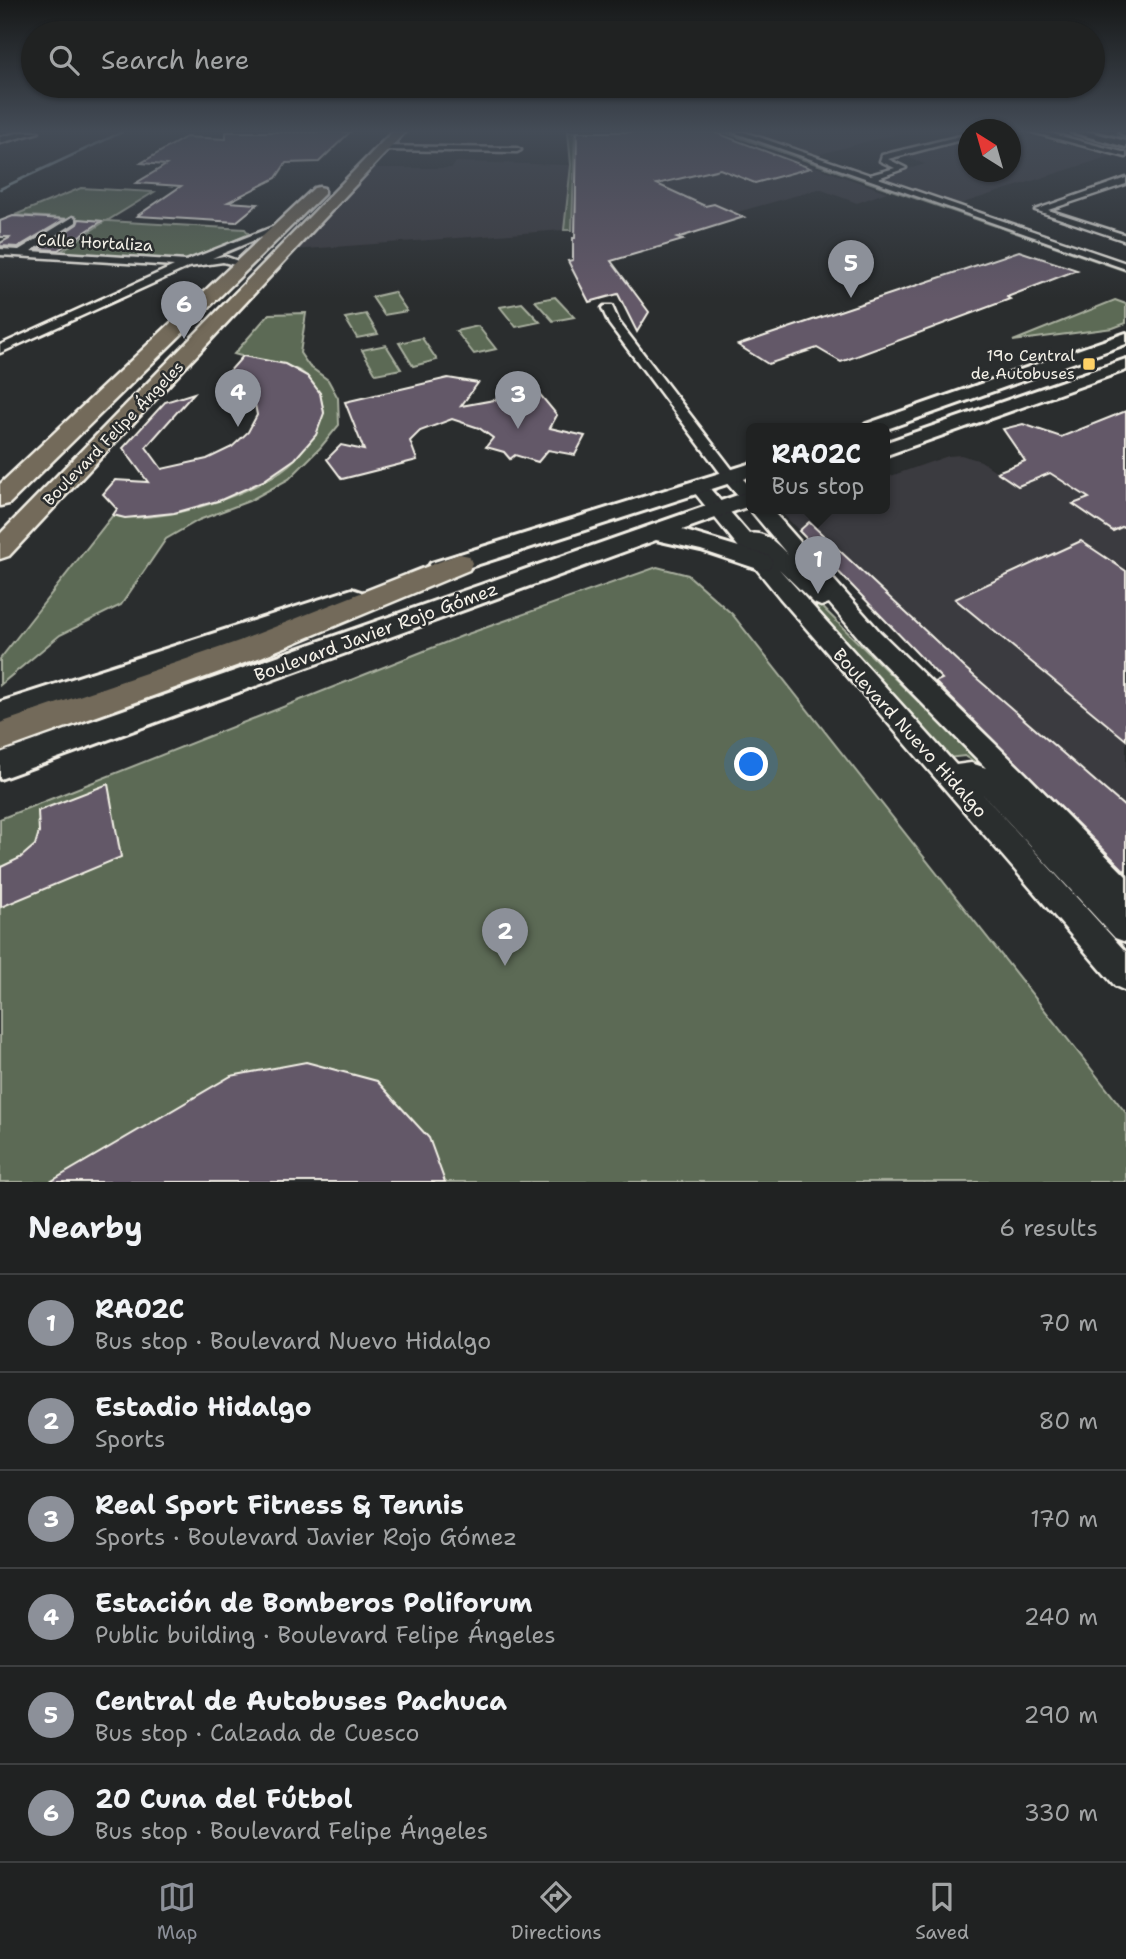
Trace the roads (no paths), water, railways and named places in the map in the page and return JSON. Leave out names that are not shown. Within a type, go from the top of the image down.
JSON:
[{"type":"main road","name":"Boulevard Felipe Ángeles","points":[[0,498],[283,226],[327,187]]},
{"type":"main road","name":"Boulevard Felipe Ángeles","points":[[0,550],[285,253],[341,187]]},
{"type":"main road","points":[[887,423],[1126,338]]},
{"type":"main road","points":[[890,448],[1126,364]]},
{"type":"main road","name":"Boulevard Javier Rojo Gómez","points":[[0,714],[746,471]]},
{"type":"main road","name":"Boulevard Javier Rojo Gómez","points":[[0,766],[718,510],[746,503]]},
{"type":"main road","points":[[656,532],[706,543],[761,562]]},
{"type":"main road","points":[[0,737],[250,649],[459,563]]},
{"type":"main road","points":[[0,754],[118,713],[219,687]]},
{"type":"street","points":[[897,187],[1126,266]]},
{"type":"street","points":[[1108,187],[1039,210],[1126,238]]},
{"type":"street","points":[[20,254],[73,220]]},
{"type":"street","points":[[0,349],[187,264],[283,226]]},
{"type":"street","points":[[1087,253],[1126,245]]},
{"type":"street","points":[[223,250],[285,253]]},
{"type":"street","name":"Calle Hortaliza","points":[[0,252],[187,264]]},
{"type":"street","points":[[187,264],[224,259],[242,266]]},
{"type":"street","points":[[608,308],[613,322],[730,476]]},
{"type":"street","name":"Boulevard Nuevo Hidalgo","points":[[730,476],[746,493]]},
{"type":"street","name":"Boulevard Nuevo Hidalgo","points":[[699,487],[761,562],[1126,975]]},
{"type":"street","name":"Boulevard Nuevo Hidalgo","points":[[764,514],[872,638],[1016,781],[1126,897]]},
{"type":"street","points":[[744,542],[753,539],[765,544],[823,601],[872,638]]},
{"type":"street","points":[[951,779],[975,774],[991,783],[1126,927]]},
{"type":"waterway","points":[[0,189],[4,187]]},
{"type":"place","name":"Central de Autobuses Pachuca","points":[[851,298]]},
{"type":"place","name":"20 Cuna del Fútbol","points":[[184,339]]},
{"type":"place","name":"19o Central de Autobuses","points":[[1089,364]]},
{"type":"place","name":"Estación de Bomberos Poliforum","points":[[238,427]]},
{"type":"place","name":"Real Sport Fitness & Tennis","points":[[518,429]]},
{"type":"place","name":"RA02C","points":[[818,594]]},
{"type":"place","name":"Estadio Hidalgo","points":[[505,966]]}]
